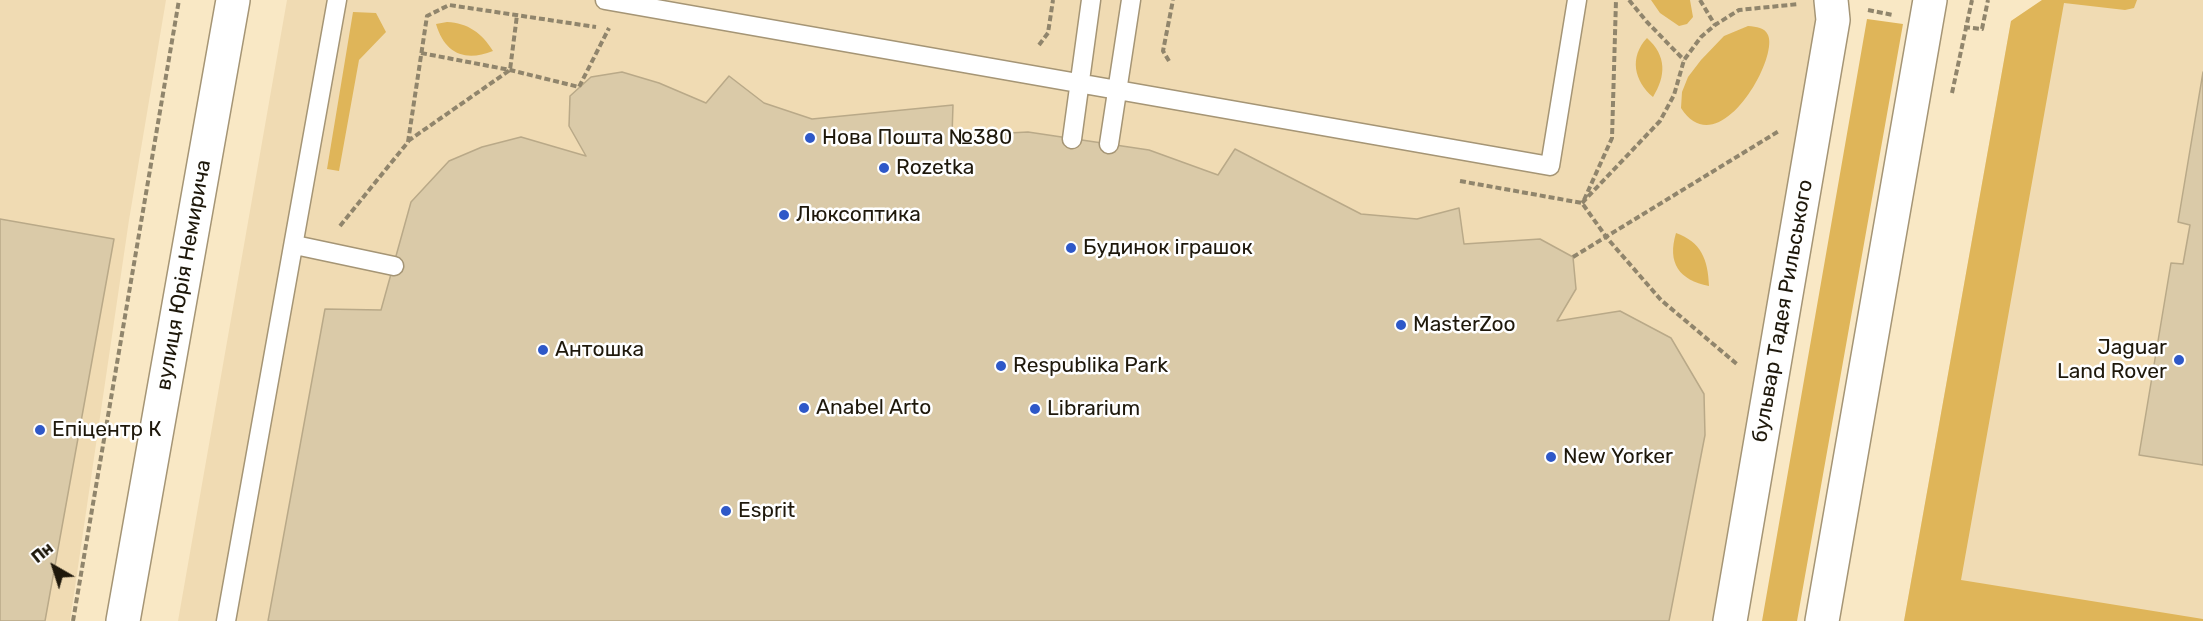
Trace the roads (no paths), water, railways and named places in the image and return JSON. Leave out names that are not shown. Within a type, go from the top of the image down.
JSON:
[{"type":"street","name":"вулиця Юрія Немирича","points":[[123,621],[233,0]]},
{"type":"street","name":"бульвар Тадея Рильського","points":[[1730,621],[1833,20],[1819,2]]},
{"type":"street","points":[[1822,621],[1928,16]]},
{"type":"lane","points":[[226,621],[337,0]]},
{"type":"lane","points":[[605,0],[1550,166],[1577,0]]},
{"type":"lane","points":[[1072,138],[1091,0]]},
{"type":"lane","points":[[1109,144],[1131,0]]},
{"type":"lane","points":[[295,245],[394,266]]},
{"type":"place","name":"Нова Пошта №380","points":[[810,138]]},
{"type":"place","name":"Rozetka","points":[[884,168]]},
{"type":"place","name":"Люксоптика","points":[[784,215]]},
{"type":"place","name":"Будинок іграшок","points":[[1071,248]]},
{"type":"place","name":"MasterZoo","points":[[1401,325]]},
{"type":"place","name":"Антошка","points":[[543,350]]},
{"type":"place","name":"Jaguar Land Rover","points":[[2179,360]]},
{"type":"place","name":"Respublika Park","points":[[1001,366]]},
{"type":"place","name":"Anabel Arto","points":[[804,408]]},
{"type":"place","name":"Librarium","points":[[1035,409]]},
{"type":"place","name":"Епіцентр К","points":[[40,430]]},
{"type":"place","name":"New Yorker","points":[[1551,457]]},
{"type":"place","name":"Esprit","points":[[726,511]]}]
